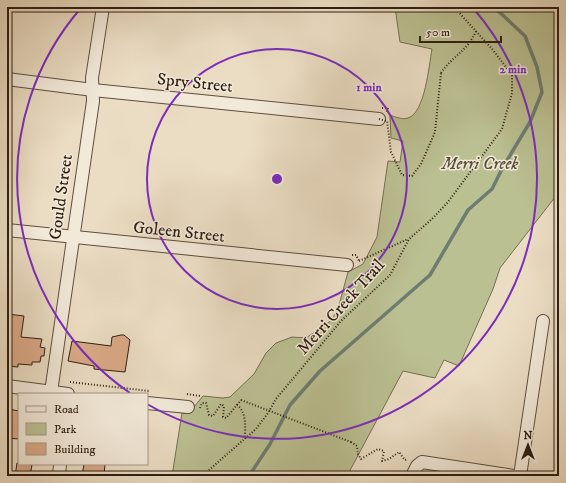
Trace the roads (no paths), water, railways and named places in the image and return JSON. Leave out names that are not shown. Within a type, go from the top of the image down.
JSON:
[{"type":"street","name":"Gould Street","points":[[52,386],[93,90],[92,78],[103,7]]},
{"type":"street","name":"Spry Street","points":[[7,80],[379,119]]},
{"type":"street","name":"Goleen Street","points":[[7,230],[72,238],[347,265]]},
{"type":"street","points":[[520,476],[543,320]]},
{"type":"street","points":[[7,386],[52,386],[66,393]]},
{"type":"street","points":[[148,402],[194,409]]},
{"type":"street","points":[[59,476],[60,465]]},
{"type":"street","points":[[417,468],[514,476]]},
{"type":"waterway","name":"Merri Creek","points":[[249,476],[270,444],[290,405],[320,371],[430,275],[468,210],[492,189],[503,167],[530,122],[542,92],[537,67],[525,36],[494,7]]}]
